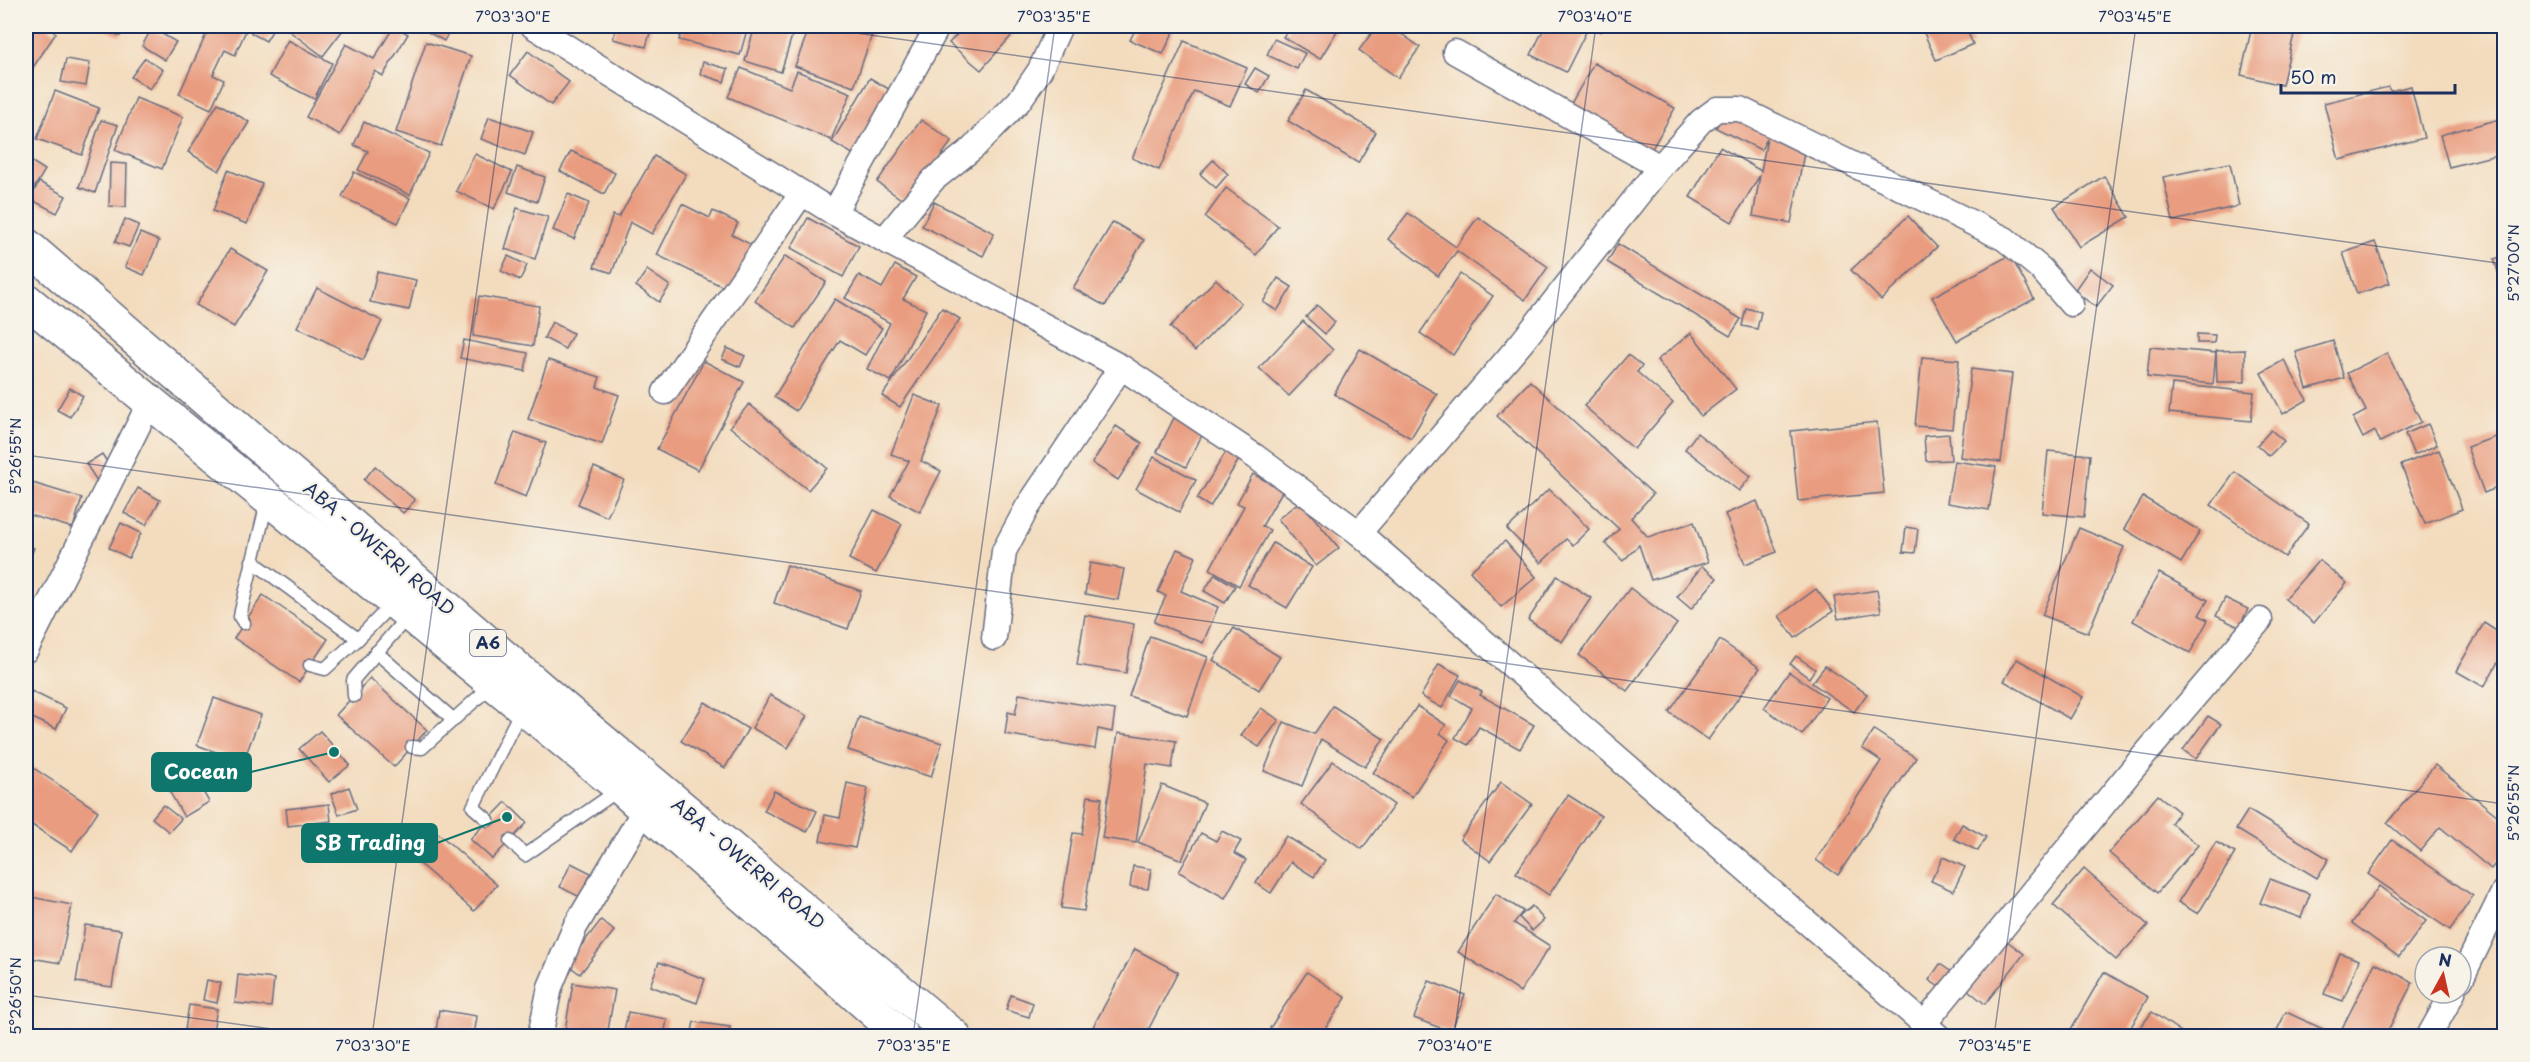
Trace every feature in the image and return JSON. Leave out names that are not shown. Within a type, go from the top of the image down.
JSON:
[{"type":"highway","name":"ABA - OWERRI ROAD","points":[[26,245],[561,706],[954,1036]]},
{"type":"highway","name":"ABA - OWERRI ROAD","points":[[26,300],[621,788],[890,1032]]},
{"type":"street","points":[[533,26],[834,213],[1121,367],[1256,457],[1359,532],[1931,1030],[2131,771],[2260,620]]},
{"type":"street","points":[[834,213],[938,26]]},
{"type":"street","points":[[884,240],[933,180],[973,148],[1019,100],[1040,70],[1060,26]]},
{"type":"street","points":[[1455,52],[1660,167]]},
{"type":"street","points":[[1359,532],[1522,342],[1660,167],[1701,121],[1717,109],[1740,109],[2005,239],[2041,269],[2071,304]]},
{"type":"street","points":[[665,392],[802,193]]},
{"type":"street","points":[[994,638],[1004,551],[1027,508],[1121,367]]},
{"type":"street","points":[[26,650],[150,402]]},
{"type":"street","points":[[540,1036],[550,987],[575,927],[645,809]]},
{"type":"street","points":[[2473,955],[2505,891]]},
{"type":"street","points":[[2429,1036],[2446,1005]]},
{"type":"lane","points":[[244,623],[240,617],[241,611],[268,498]]},
{"type":"lane","points":[[252,561],[358,639]]},
{"type":"lane","points":[[310,665],[325,669],[358,639],[401,608]]},
{"type":"lane","points":[[354,696],[353,680],[376,652],[401,608]]},
{"type":"lane","points":[[376,652],[454,720]]},
{"type":"lane","points":[[412,747],[422,748],[493,684]]},
{"type":"lane","points":[[488,820],[473,807],[522,708]]},
{"type":"lane","points":[[510,841],[525,855],[621,788]]},
{"type":"building","points":[[26,26],[45,26],[56,33],[26,78]]},
{"type":"building","points":[[97,26],[125,26],[120,36]]},
{"type":"building","points":[[210,26],[248,26],[235,55],[225,50],[213,75],[224,80],[211,109],[179,94]]},
{"type":"building","points":[[255,26],[275,26],[266,41],[251,33]]},
{"type":"building","points":[[287,26],[346,26],[323,56],[285,28]]},
{"type":"building","points":[[394,26],[408,34],[383,76],[375,71],[340,135],[306,117],[346,44],[374,59]]},
{"type":"building","points":[[417,26],[452,26],[444,41]]},
{"type":"building","points":[[617,26],[652,26],[646,47],[613,39]]},
{"type":"building","points":[[683,26],[714,33],[715,26],[748,26],[740,55],[679,40]]},
{"type":"building","points":[[755,26],[795,26],[781,72],[745,61]]},
{"type":"building","points":[[810,26],[875,26],[854,87],[795,66]]},
{"type":"building","points":[[965,26],[1005,26],[1014,33],[981,70],[949,43]]},
{"type":"building","points":[[1137,26],[1176,26],[1163,54],[1130,40]]},
{"type":"building","points":[[1290,26],[1340,26],[1320,59],[1283,37]]},
{"type":"building","points":[[1377,26],[1390,26],[1420,47],[1398,78],[1359,50]]},
{"type":"building","points":[[1545,26],[1589,26],[1566,72],[1531,55]]},
{"type":"building","points":[[1589,26],[1604,26],[1601,32]]},
{"type":"building","points":[[1942,26],[1965,26],[1973,44],[1936,60],[1924,33]]},
{"type":"building","points":[[2252,26],[2296,26],[2282,85],[2241,75]]},
{"type":"building","points":[[152,28],[176,42],[165,60],[142,46]]},
{"type":"building","points":[[1274,39],[1305,53],[1297,69],[1267,55]]},
{"type":"building","points":[[288,40],[332,63],[314,99],[269,76]]},
{"type":"building","points":[[1184,41],[1247,68],[1230,106],[1194,91],[1159,170],[1132,158]]},
{"type":"building","points":[[426,42],[471,56],[441,146],[396,132]]},
{"type":"building","points":[[528,51],[569,82],[551,105],[510,75]]},
{"type":"building","points":[[145,58],[163,70],[150,89],[131,77]]},
{"type":"building","points":[[66,59],[90,63],[86,86],[61,82]]},
{"type":"building","points":[[703,62],[728,69],[724,82],[700,74]]},
{"type":"building","points":[[1594,63],[1675,108],[1649,154],[1568,109]]},
{"type":"building","points":[[741,68],[790,88],[797,71],[851,93],[831,140],[728,97]]},
{"type":"building","points":[[1255,68],[1269,76],[1259,93],[1245,84]]},
{"type":"building","points":[[870,78],[899,95],[861,159],[832,142]]},
{"type":"building","points":[[2411,86],[2424,138],[2339,160],[2324,103],[2388,87],[2390,91]]},
{"type":"building","points":[[1306,90],[1376,132],[1358,163],[1288,121]]},
{"type":"building","points":[[55,91],[99,108],[82,155],[37,139]]},
{"type":"building","points":[[136,98],[183,117],[162,169],[115,150]]},
{"type":"building","points":[[218,103],[249,122],[219,171],[188,152]]},
{"type":"building","points":[[1725,109],[1806,142],[1791,223],[1753,216],[1760,175],[1732,222],[1690,197],[1720,147],[1761,171],[1767,138],[1761,150],[1716,128]]},
{"type":"building","points":[[489,117],[533,132],[525,155],[481,139]]},
{"type":"building","points":[[2504,118],[2504,153],[2449,167],[2440,135]]},
{"type":"building","points":[[101,120],[118,125],[95,193],[79,187]]},
{"type":"building","points":[[921,120],[952,141],[907,203],[877,182]]},
{"type":"building","points":[[364,122],[429,153],[410,195],[358,170],[368,151],[354,145]]},
{"type":"building","points":[[571,151],[615,173],[604,194],[560,171]]},
{"type":"building","points":[[475,154],[512,172],[494,209],[456,191]]},
{"type":"building","points":[[654,156],[686,174],[652,234],[630,222],[612,273],[594,267],[613,215],[619,217]]},
{"type":"building","points":[[26,158],[45,170],[33,190],[26,185]]},
{"type":"building","points":[[1213,160],[1228,174],[1216,188],[1200,174]]},
{"type":"building","points":[[110,163],[127,164],[126,207],[109,206]]},
{"type":"building","points":[[2230,163],[2239,206],[2173,221],[2163,177]]},
{"type":"building","points":[[517,167],[545,177],[537,202],[508,192]]},
{"type":"building","points":[[228,170],[262,184],[247,224],[213,211]]},
{"type":"building","points":[[354,172],[410,198],[398,223],[342,197]]},
{"type":"building","points":[[2104,176],[2129,217],[2079,247],[2054,207]]},
{"type":"building","points":[[39,182],[66,196],[57,213],[30,199]]},
{"type":"building","points":[[1226,188],[1278,226],[1256,255],[1205,217]]},
{"type":"building","points":[[568,194],[589,203],[574,239],[553,230]]},
{"type":"building","points":[[934,202],[994,233],[983,256],[922,226]]},
{"type":"building","points":[[682,204],[710,218],[713,211],[738,223],[732,235],[758,248],[736,293],[657,255]]},
{"type":"building","points":[[517,208],[548,217],[535,259],[505,249]]},
{"type":"building","points":[[1408,213],[1456,247],[1478,217],[1548,267],[1525,300],[1457,251],[1438,276],[1388,239]]},
{"type":"building","points":[[1908,216],[1937,247],[1881,300],[1851,270]]},
{"type":"building","points":[[808,218],[859,246],[843,277],[791,248]]},
{"type":"building","points":[[125,219],[139,225],[129,247],[115,242]]},
{"type":"building","points":[[1113,222],[1144,240],[1105,306],[1073,288]]},
{"type":"building","points":[[140,233],[159,241],[144,275],[125,267]]},
{"type":"building","points":[[2375,242],[2390,283],[2357,294],[2343,253]]},
{"type":"building","points":[[1618,244],[1741,319],[1730,336],[1607,262]]},
{"type":"building","points":[[230,249],[268,271],[234,327],[196,305]]},
{"type":"building","points":[[2010,255],[2034,299],[1957,341],[1932,297]]},
{"type":"building","points":[[508,256],[527,265],[520,280],[501,271]]},
{"type":"building","points":[[785,256],[826,282],[795,328],[755,301]]},
{"type":"building","points":[[2504,256],[2504,291],[2494,259]]},
{"type":"building","points":[[895,265],[916,277],[903,299],[926,310],[891,381],[867,369],[890,323],[845,298],[859,275],[882,288]]},
{"type":"building","points":[[2090,268],[2113,285],[2096,307],[2074,291]]},
{"type":"building","points":[[647,270],[670,286],[659,302],[636,286]]},
{"type":"building","points":[[377,272],[416,280],[409,310],[370,302]]},
{"type":"building","points":[[1460,274],[1493,296],[1453,355],[1420,333]]},
{"type":"building","points":[[1278,278],[1292,287],[1277,311],[1263,302]]},
{"type":"building","points":[[1216,279],[1241,303],[1195,351],[1170,327]]},
{"type":"building","points":[[317,288],[382,321],[363,360],[297,327]]},
{"type":"building","points":[[479,296],[539,306],[533,346],[473,336]]},
{"type":"building","points":[[835,299],[882,328],[865,355],[840,340],[796,411],[774,397]]},
{"type":"building","points":[[1317,305],[1335,322],[1325,334],[1306,317]]},
{"type":"building","points":[[942,308],[960,319],[900,407],[882,396]]},
{"type":"building","points":[[1746,308],[1761,312],[1757,329],[1742,326]]},
{"type":"building","points":[[1303,321],[1333,350],[1289,396],[1259,368]]},
{"type":"building","points":[[552,322],[573,333],[565,349],[544,338]]},
{"type":"building","points":[[1691,333],[1736,389],[1701,416],[1657,360]]},
{"type":"building","points":[[2197,334],[2215,335],[2214,343],[2197,343]]},
{"type":"building","points":[[464,340],[528,353],[525,371],[460,358]]},
{"type":"building","points":[[2333,341],[2344,378],[2307,389],[2296,352]]},
{"type":"building","points":[[2150,347],[2216,353],[2213,384],[2147,377]]},
{"type":"building","points":[[727,348],[745,356],[740,367],[722,359]]},
{"type":"building","points":[[1360,349],[1437,394],[1411,438],[1334,394]]},
{"type":"building","points":[[2245,350],[2245,382],[2217,382],[2216,351]]},
{"type":"building","points":[[2387,353],[2421,422],[2380,442],[2375,431],[2363,438],[2353,418],[2366,411],[2347,373]]},
{"type":"building","points":[[1628,355],[1642,366],[1637,372],[1673,403],[1634,449],[1584,406]]},
{"type":"building","points":[[1922,357],[1959,360],[1952,429],[1915,426]]},
{"type":"building","points":[[548,360],[600,377],[597,387],[619,395],[602,444],[528,419]]},
{"type":"building","points":[[2284,360],[2307,400],[2283,414],[2261,373]]},
{"type":"building","points":[[704,361],[744,382],[698,470],[657,449]]},
{"type":"building","points":[[1971,369],[2012,374],[2001,462],[1960,457]]},
{"type":"building","points":[[1530,381],[1653,494],[1631,518],[1648,537],[1694,522],[1708,562],[1651,580],[1639,545],[1623,561],[1605,543],[1619,529],[1497,416]]},
{"type":"building","points":[[2172,384],[2254,392],[2251,421],[2169,413]]},
{"type":"building","points":[[70,388],[83,396],[70,417],[57,410]]},
{"type":"building","points":[[914,395],[942,406],[921,461],[941,471],[920,512],[890,496],[909,461],[891,454]]},
{"type":"building","points":[[749,404],[827,468],[808,490],[730,427]]},
{"type":"building","points":[[1174,418],[1203,433],[1186,467],[1157,452]]},
{"type":"building","points":[[1877,422],[1884,493],[1798,501],[1791,431]]},
{"type":"building","points":[[2428,424],[2437,445],[2414,455],[2405,434]]},
{"type":"building","points":[[1116,426],[1142,443],[1118,480],[1092,463]]},
{"type":"building","points":[[2271,430],[2284,441],[2269,456],[2257,445]]},
{"type":"building","points":[[515,432],[546,443],[526,497],[496,485]]},
{"type":"building","points":[[1697,433],[1751,476],[1739,491],[1685,449]]},
{"type":"building","points":[[1949,434],[1951,460],[1926,461],[1924,436]]},
{"type":"building","points":[[2504,434],[2504,485],[2484,493],[2467,447]]},
{"type":"building","points":[[1227,450],[1240,458],[1210,507],[1197,499]]},
{"type":"building","points":[[2439,450],[2462,509],[2425,524],[2401,465]]},
{"type":"building","points":[[2048,451],[2090,455],[2084,517],[2042,513]]},
{"type":"building","points":[[102,454],[113,471],[97,481],[86,464]]},
{"type":"building","points":[[1154,457],[1196,480],[1179,512],[1136,489]]},
{"type":"building","points":[[1954,461],[1996,467],[1989,510],[1947,503]]},
{"type":"building","points":[[375,466],[415,500],[403,513],[364,480]]},
{"type":"building","points":[[594,467],[624,480],[607,517],[578,504]]},
{"type":"building","points":[[2235,472],[2309,524],[2285,557],[2211,505]]},
{"type":"building","points":[[1253,474],[1283,490],[1262,526],[1270,530],[1239,586],[1210,569],[1244,506],[1237,503]]},
{"type":"building","points":[[26,481],[82,498],[73,528],[26,514]]},
{"type":"building","points":[[138,488],[160,500],[146,525],[124,513]]},
{"type":"building","points":[[1549,489],[1589,529],[1573,545],[1566,539],[1541,563],[1507,529]]},
{"type":"building","points":[[2143,497],[2200,531],[2181,563],[2124,529]]},
{"type":"building","points":[[1300,501],[1339,548],[1316,566],[1278,519]]},
{"type":"building","points":[[1757,501],[1777,552],[1745,564],[1725,514]]},
{"type":"building","points":[[874,510],[902,524],[876,573],[849,559]]},
{"type":"building","points":[[121,523],[141,533],[129,558],[109,548]]},
{"type":"building","points":[[1906,527],[1918,529],[1915,553],[1903,552]]},
{"type":"building","points":[[2079,528],[2124,547],[2088,633],[2042,615]]},
{"type":"building","points":[[1505,541],[1536,577],[1501,607],[1470,571]]},
{"type":"building","points":[[1273,543],[1312,567],[1287,608],[1248,585]]},
{"type":"building","points":[[26,545],[34,548],[26,568]]},
{"type":"building","points":[[1177,549],[1196,557],[1181,591],[1218,607],[1203,643],[1154,622],[1166,596],[1158,592]]},
{"type":"building","points":[[2319,560],[2347,583],[2314,623],[2285,599]]},
{"type":"building","points":[[1090,563],[1124,569],[1118,600],[1085,594]]},
{"type":"building","points":[[787,565],[861,591],[848,629],[774,603]]},
{"type":"building","points":[[1702,566],[1717,578],[1691,609],[1677,597]]},
{"type":"building","points":[[2159,573],[2208,600],[2199,615],[2208,620],[2190,653],[2133,621]]},
{"type":"building","points":[[1215,574],[1235,586],[1225,603],[1204,591]]},
{"type":"building","points":[[1557,576],[1591,598],[1562,642],[1528,620]]},
{"type":"building","points":[[1630,588],[1677,624],[1627,691],[1579,655]]},
{"type":"building","points":[[1816,589],[1833,611],[1795,638],[1779,616]]},
{"type":"building","points":[[1877,590],[1881,612],[1838,619],[1834,597]]},
{"type":"building","points":[[263,595],[328,639],[299,682],[234,638]]},
{"type":"building","points":[[2225,598],[2248,609],[2239,627],[2216,616]]},
{"type":"building","points":[[1085,615],[1134,624],[1126,673],[1077,665]]},
{"type":"building","points":[[2484,623],[2504,636],[2504,651],[2484,687],[2456,671]]},
{"type":"building","points":[[1234,628],[1280,657],[1259,690],[1213,660]]},
{"type":"building","points":[[1150,636],[1208,657],[1187,716],[1129,696]]},
{"type":"building","points":[[1720,640],[1760,668],[1708,740],[1669,712]]},
{"type":"building","points":[[1796,656],[1815,669],[1809,678],[1790,664]]},
{"type":"building","points":[[2017,659],[2083,697],[2070,719],[2004,681]]},
{"type":"building","points":[[1439,664],[1460,675],[1442,708],[1421,696]]},
{"type":"building","points":[[1825,666],[1867,694],[1854,712],[1812,683]]},
{"type":"building","points":[[1789,672],[1827,698],[1802,735],[1764,708]]},
{"type":"building","points":[[370,678],[427,730],[394,767],[336,715]]},
{"type":"building","points":[[1460,680],[1482,692],[1480,695],[1534,725],[1520,749],[1479,727],[1468,745],[1455,738],[1472,708],[1451,696]]},
{"type":"building","points":[[31,691],[66,708],[56,729],[26,715],[26,703]]},
{"type":"building","points":[[1019,694],[1115,710],[1112,732],[1098,729],[1095,749],[1005,734],[1008,712],[1015,714]]},
{"type":"building","points":[[770,695],[807,716],[788,748],[752,728]]},
{"type":"building","points":[[214,698],[261,715],[243,762],[197,745]]},
{"type":"building","points":[[705,702],[748,729],[725,768],[681,741]]},
{"type":"building","points":[[1333,706],[1384,739],[1365,767],[1321,739],[1302,786],[1264,771],[1284,722],[1314,734]]},
{"type":"building","points":[[1417,706],[1446,725],[1440,733],[1449,740],[1412,797],[1373,773]]},
{"type":"building","points":[[1261,708],[1279,720],[1259,747],[1241,735]]},
{"type":"building","points":[[2208,716],[2221,724],[2196,759],[2183,750]]},
{"type":"building","points":[[859,717],[942,743],[931,777],[848,750]]},
{"type":"building","points":[[1874,730],[1916,758],[1838,875],[1816,860],[1881,761],[1862,748]]},
{"type":"building","points":[[320,731],[350,765],[329,782],[299,749]]},
{"type":"building","points":[[1118,733],[1176,741],[1172,768],[1147,764],[1136,843],[1102,838]]},
{"type":"building","points":[[184,759],[209,802],[184,817],[159,773]]},
{"type":"building","points":[[1333,761],[1394,805],[1362,849],[1301,804]]},
{"type":"building","points":[[29,765],[98,811],[72,851],[26,821],[26,801],[31,793],[26,790],[26,770]]},
{"type":"building","points":[[2435,765],[2504,821],[2504,853],[2491,869],[2440,827],[2420,851],[2387,823]]},
{"type":"building","points":[[1501,782],[1532,804],[1490,861],[1460,839]]},
{"type":"building","points":[[847,783],[868,788],[855,848],[820,841],[825,815],[840,818]]},
{"type":"building","points":[[1162,785],[1205,803],[1182,860],[1138,842]]},
{"type":"building","points":[[349,787],[357,809],[339,815],[331,794]]},
{"type":"building","points":[[774,791],[817,811],[807,832],[764,811]]},
{"type":"building","points":[[1568,795],[1601,816],[1549,895],[1516,873]]},
{"type":"building","points":[[2158,795],[2179,812],[2171,823],[2198,845],[2157,893],[2109,853]]},
{"type":"building","points":[[1088,796],[1102,798],[1084,911],[1061,908],[1073,833],[1082,834]]},
{"type":"building","points":[[506,802],[527,823],[492,859],[470,839]]},
{"type":"building","points":[[329,804],[331,821],[288,826],[286,809]]},
{"type":"building","points":[[163,805],[181,819],[169,832],[152,818]]},
{"type":"building","points":[[2248,810],[2329,859],[2317,878],[2236,829]]},
{"type":"building","points":[[1962,824],[1986,837],[1978,851],[1954,839]]},
{"type":"building","points":[[430,826],[497,885],[474,911],[407,853]]},
{"type":"building","points":[[1222,831],[1241,841],[1234,853],[1246,860],[1225,898],[1179,872],[1201,833],[1216,841]]},
{"type":"building","points":[[1286,836],[1325,860],[1314,877],[1291,862],[1271,893],[1256,883]]},
{"type":"building","points":[[2392,840],[2473,896],[2450,930],[2368,874]]},
{"type":"building","points":[[2216,842],[2235,853],[2198,914],[2178,902]]},
{"type":"building","points":[[1943,857],[1965,867],[1953,891],[1931,881]]},
{"type":"building","points":[[571,863],[591,873],[580,897],[560,887]]},
{"type":"building","points":[[1133,866],[1151,869],[1148,889],[1130,887]]},
{"type":"building","points":[[2084,869],[2148,925],[2116,960],[2053,905]]},
{"type":"building","points":[[2270,879],[2310,894],[2301,918],[2260,903]]},
{"type":"building","points":[[2379,886],[2426,921],[2399,957],[2352,923]]},
{"type":"building","points":[[1496,894],[1523,911],[1514,923],[1550,946],[1520,992],[1458,952]]},
{"type":"building","points":[[26,896],[72,905],[60,963],[26,957]]},
{"type":"building","points":[[1532,906],[1544,920],[1532,931],[1519,917]]},
{"type":"building","points":[[601,920],[614,931],[580,974],[567,964]]},
{"type":"building","points":[[85,925],[121,930],[112,987],[76,982]]},
{"type":"building","points":[[2007,941],[2024,954],[1985,1004],[1968,990]]},
{"type":"building","points":[[1135,949],[1178,972],[1145,1036],[1088,1036]]},
{"type":"building","points":[[2340,953],[2359,960],[2343,1001],[2324,994]]},
{"type":"building","points":[[659,962],[705,979],[697,1003],[650,986]]},
{"type":"building","points":[[2375,963],[2413,982],[2385,1036],[2338,1036]]},
{"type":"building","points":[[1940,964],[1953,973],[1942,989],[1929,980]]},
{"type":"building","points":[[1307,972],[1346,998],[1320,1036],[1284,1036],[1270,1028]]},
{"type":"building","points":[[2104,972],[2148,997],[2126,1036],[2067,1036]]},
{"type":"building","points":[[238,975],[274,979],[271,1007],[235,1003]]},
{"type":"building","points":[[207,980],[221,983],[217,1003],[203,1000]]},
{"type":"building","points":[[1429,981],[1465,995],[1451,1032],[1414,1018]]},
{"type":"building","points":[[573,983],[615,990],[607,1036],[564,1036]]},
{"type":"building","points":[[1011,995],[1033,1003],[1029,1017],[1006,1010]]},
{"type":"building","points":[[189,1005],[217,1009],[212,1036],[184,1036]]},
{"type":"building","points":[[439,1010],[477,1016],[474,1036],[436,1031]]},
{"type":"building","points":[[628,1012],[667,1019],[664,1036],[623,1036]]},
{"type":"building","points":[[2152,1012],[2187,1036],[2144,1036],[2137,1032]]},
{"type":"building","points":[[2286,1012],[2338,1036],[2284,1036],[2277,1033],[2280,1036],[2268,1036],[2276,1032]]},
{"type":"building","points":[[694,1022],[730,1027],[728,1036],[691,1036]]},
{"type":"place","name":"Cocean","points":[[334,752]]},
{"type":"place","name":"SB Trading","points":[[507,817]]}]
